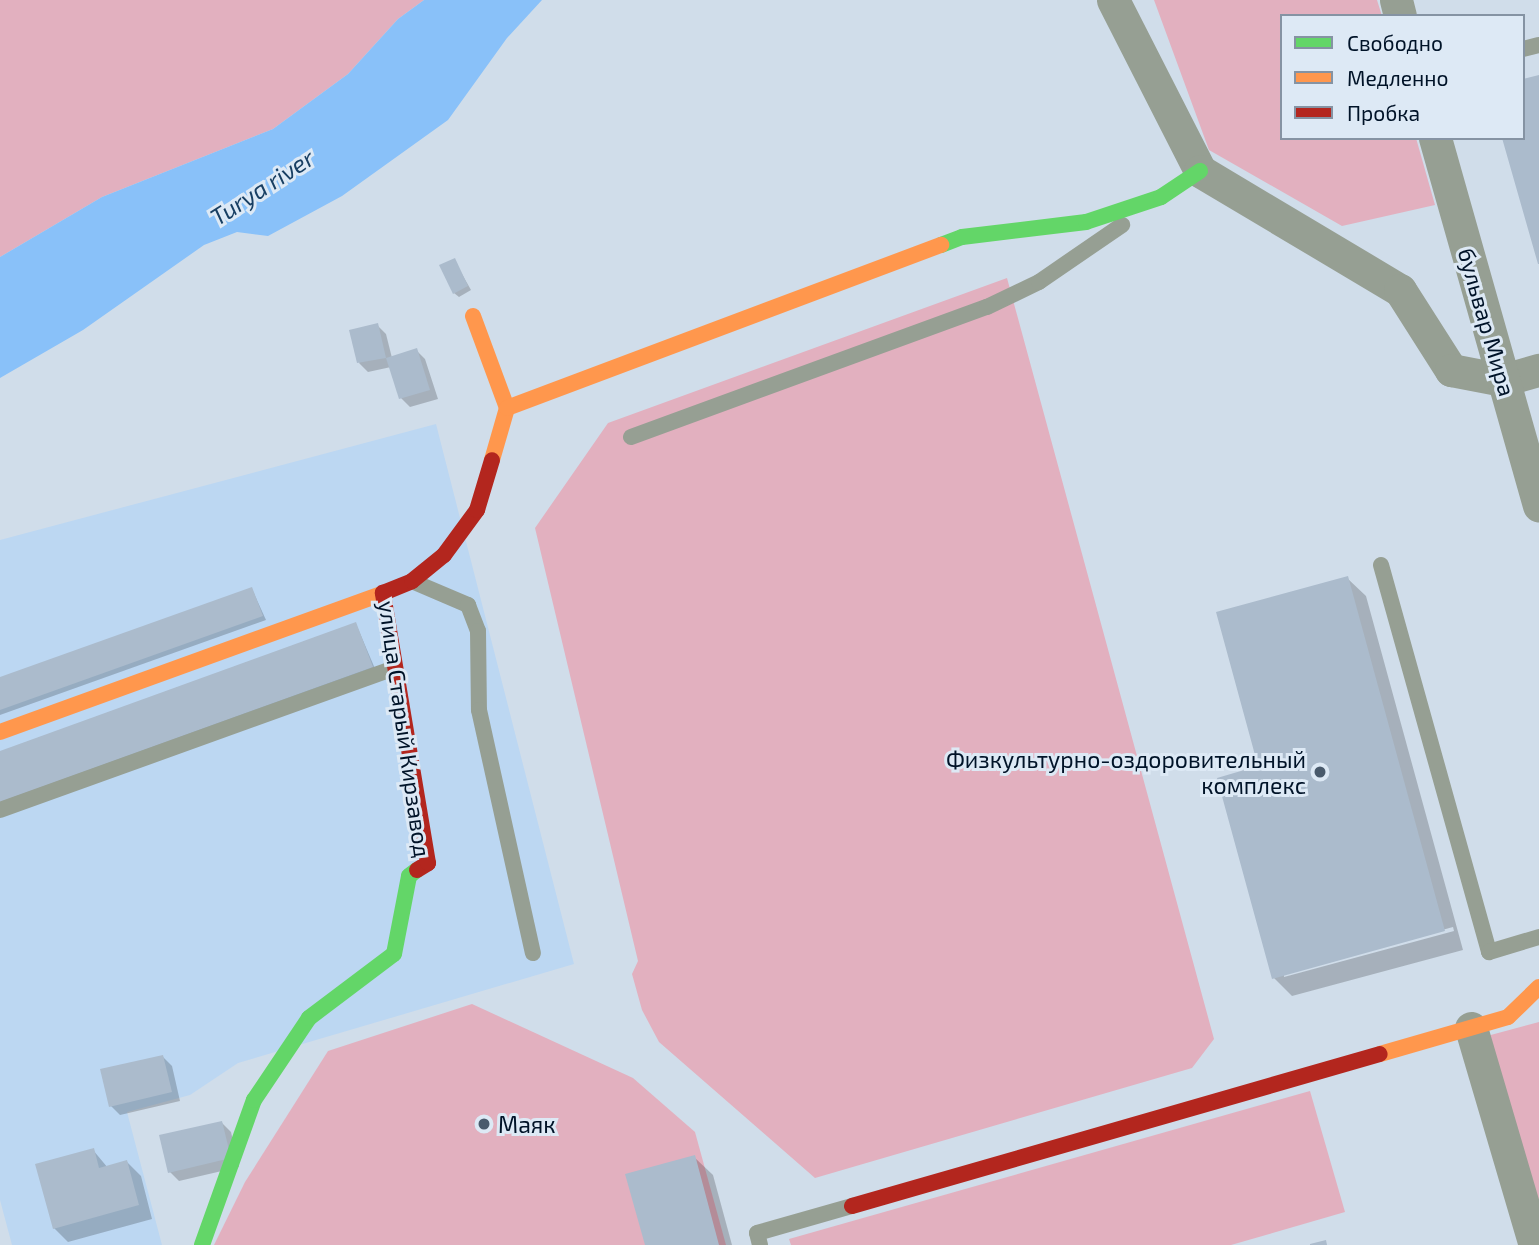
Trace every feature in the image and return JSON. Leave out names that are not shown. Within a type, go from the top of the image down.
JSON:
[{"type":"street","points":[[1113,0],[1199,171],[1400,290],[1451,370],[1503,380],[1539,370]]},
{"type":"street","name":"бульвар Мира","points":[[1436,140],[1539,506]]},
{"type":"street","points":[[473,316],[508,408],[962,237],[1086,222],[1161,197],[1199,171]]},
{"type":"street","name":"улица Старый Кирзавод","points":[[202,1245],[254,1100],[309,1018],[394,954],[409,876],[428,863],[383,593],[412,581],[444,555],[477,510],[508,408]]},
{"type":"street","points":[[0,732],[383,593]]},
{"type":"street","points":[[852,1206],[1508,1017],[1539,987]]},
{"type":"street","points":[[1471,1028],[1535,1245]]},
{"type":"lane","points":[[631,437],[987,307],[1039,282],[1161,197]]},
{"type":"lane","points":[[1381,565],[1489,952],[1539,937]]},
{"type":"lane","points":[[412,581],[468,605],[478,631],[479,710],[533,953]]},
{"type":"lane","points":[[0,810],[395,668]]},
{"type":"lane","points":[[760,1245],[757,1233],[852,1206]]},
{"type":"shaded area","points":[[0,0],[424,0],[398,19],[348,74],[273,129],[102,197],[0,257]]},
{"type":"shaded area","points":[[1154,0],[1377,0],[1381,14],[1280,14],[1280,140],[1417,140],[1435,205],[1342,226],[1209,150]]},
{"type":"shaded area","points":[[1007,278],[1214,1039],[1192,1068],[815,1178],[659,1042],[642,1010],[632,974],[638,961],[535,528],[608,423]]},
{"type":"shaded area","points":[[436,424],[574,964],[238,1063],[190,1095],[127,1112],[162,1245],[12,1245],[0,1200],[0,540]]},
{"type":"shaded area","name":"Маяк","points":[[472,1004],[633,1078],[695,1132],[726,1245],[214,1245],[245,1182],[328,1051]]},
{"type":"shaded area","points":[[1539,1022],[1539,1210],[1487,1036]]},
{"type":"shaded area","points":[[1310,1091],[1345,1212],[1231,1245],[791,1245],[789,1239]]},
{"type":"water","name":"Turya river","points":[[424,0],[542,0],[507,38],[448,120],[342,196],[268,236],[237,232],[204,245],[83,330],[0,378],[0,257],[102,197],[273,129],[348,74],[398,19]]},
{"type":"building","points":[[1539,75],[1539,264],[1503,140],[1525,140],[1525,78]]},
{"type":"building","points":[[455,258],[468,286],[453,294],[439,265]]},
{"type":"building","points":[[378,323],[386,358],[357,363],[349,330]]},
{"type":"building","points":[[417,348],[430,390],[399,399],[386,358]]},
{"type":"building","name":"Физкультурно-оздоровительный комплекс","points":[[1348,576],[1445,931],[1272,979],[1217,778],[1258,766],[1216,612]]},
{"type":"building","points":[[252,587],[263,616],[0,710],[0,677]]},
{"type":"building","points":[[356,622],[373,667],[0,802],[0,751]]},
{"type":"building","points":[[163,1055],[172,1092],[109,1107],[100,1069]]},
{"type":"building","points":[[222,1121],[231,1158],[168,1173],[159,1135]]},
{"type":"building","points":[[94,1148],[99,1168],[127,1160],[139,1205],[53,1229],[35,1164]]},
{"type":"building","points":[[695,1155],[719,1245],[645,1245],[625,1174]]},
{"type":"building","points":[[1326,1240],[1327,1245],[1310,1245],[1310,1244]]},
{"type":"traffic: fast","points":[[941,245],[962,237],[1086,222],[1161,197],[1200,171]]},
{"type":"traffic: fast","points":[[202,1245],[254,1100],[309,1018],[394,954],[409,876],[417,870]]},
{"type":"traffic: slow","points":[[507,408],[941,245]]},
{"type":"traffic: slow","points":[[473,316],[507,408],[492,460]]},
{"type":"traffic: slow","points":[[0,732],[383,593]]},
{"type":"traffic: slow","points":[[1380,1054],[1508,1017],[1539,987]]},
{"type":"traffic: jam","points":[[417,870],[428,863],[383,593],[412,581],[444,555],[477,510],[492,460]]},
{"type":"traffic: jam","points":[[852,1206],[1380,1054]]},
{"type":"place","name":"Физкультурно-оздоровительный комплекс","points":[[1320,772]]},
{"type":"place","name":"Маяк","points":[[484,1124]]}]
